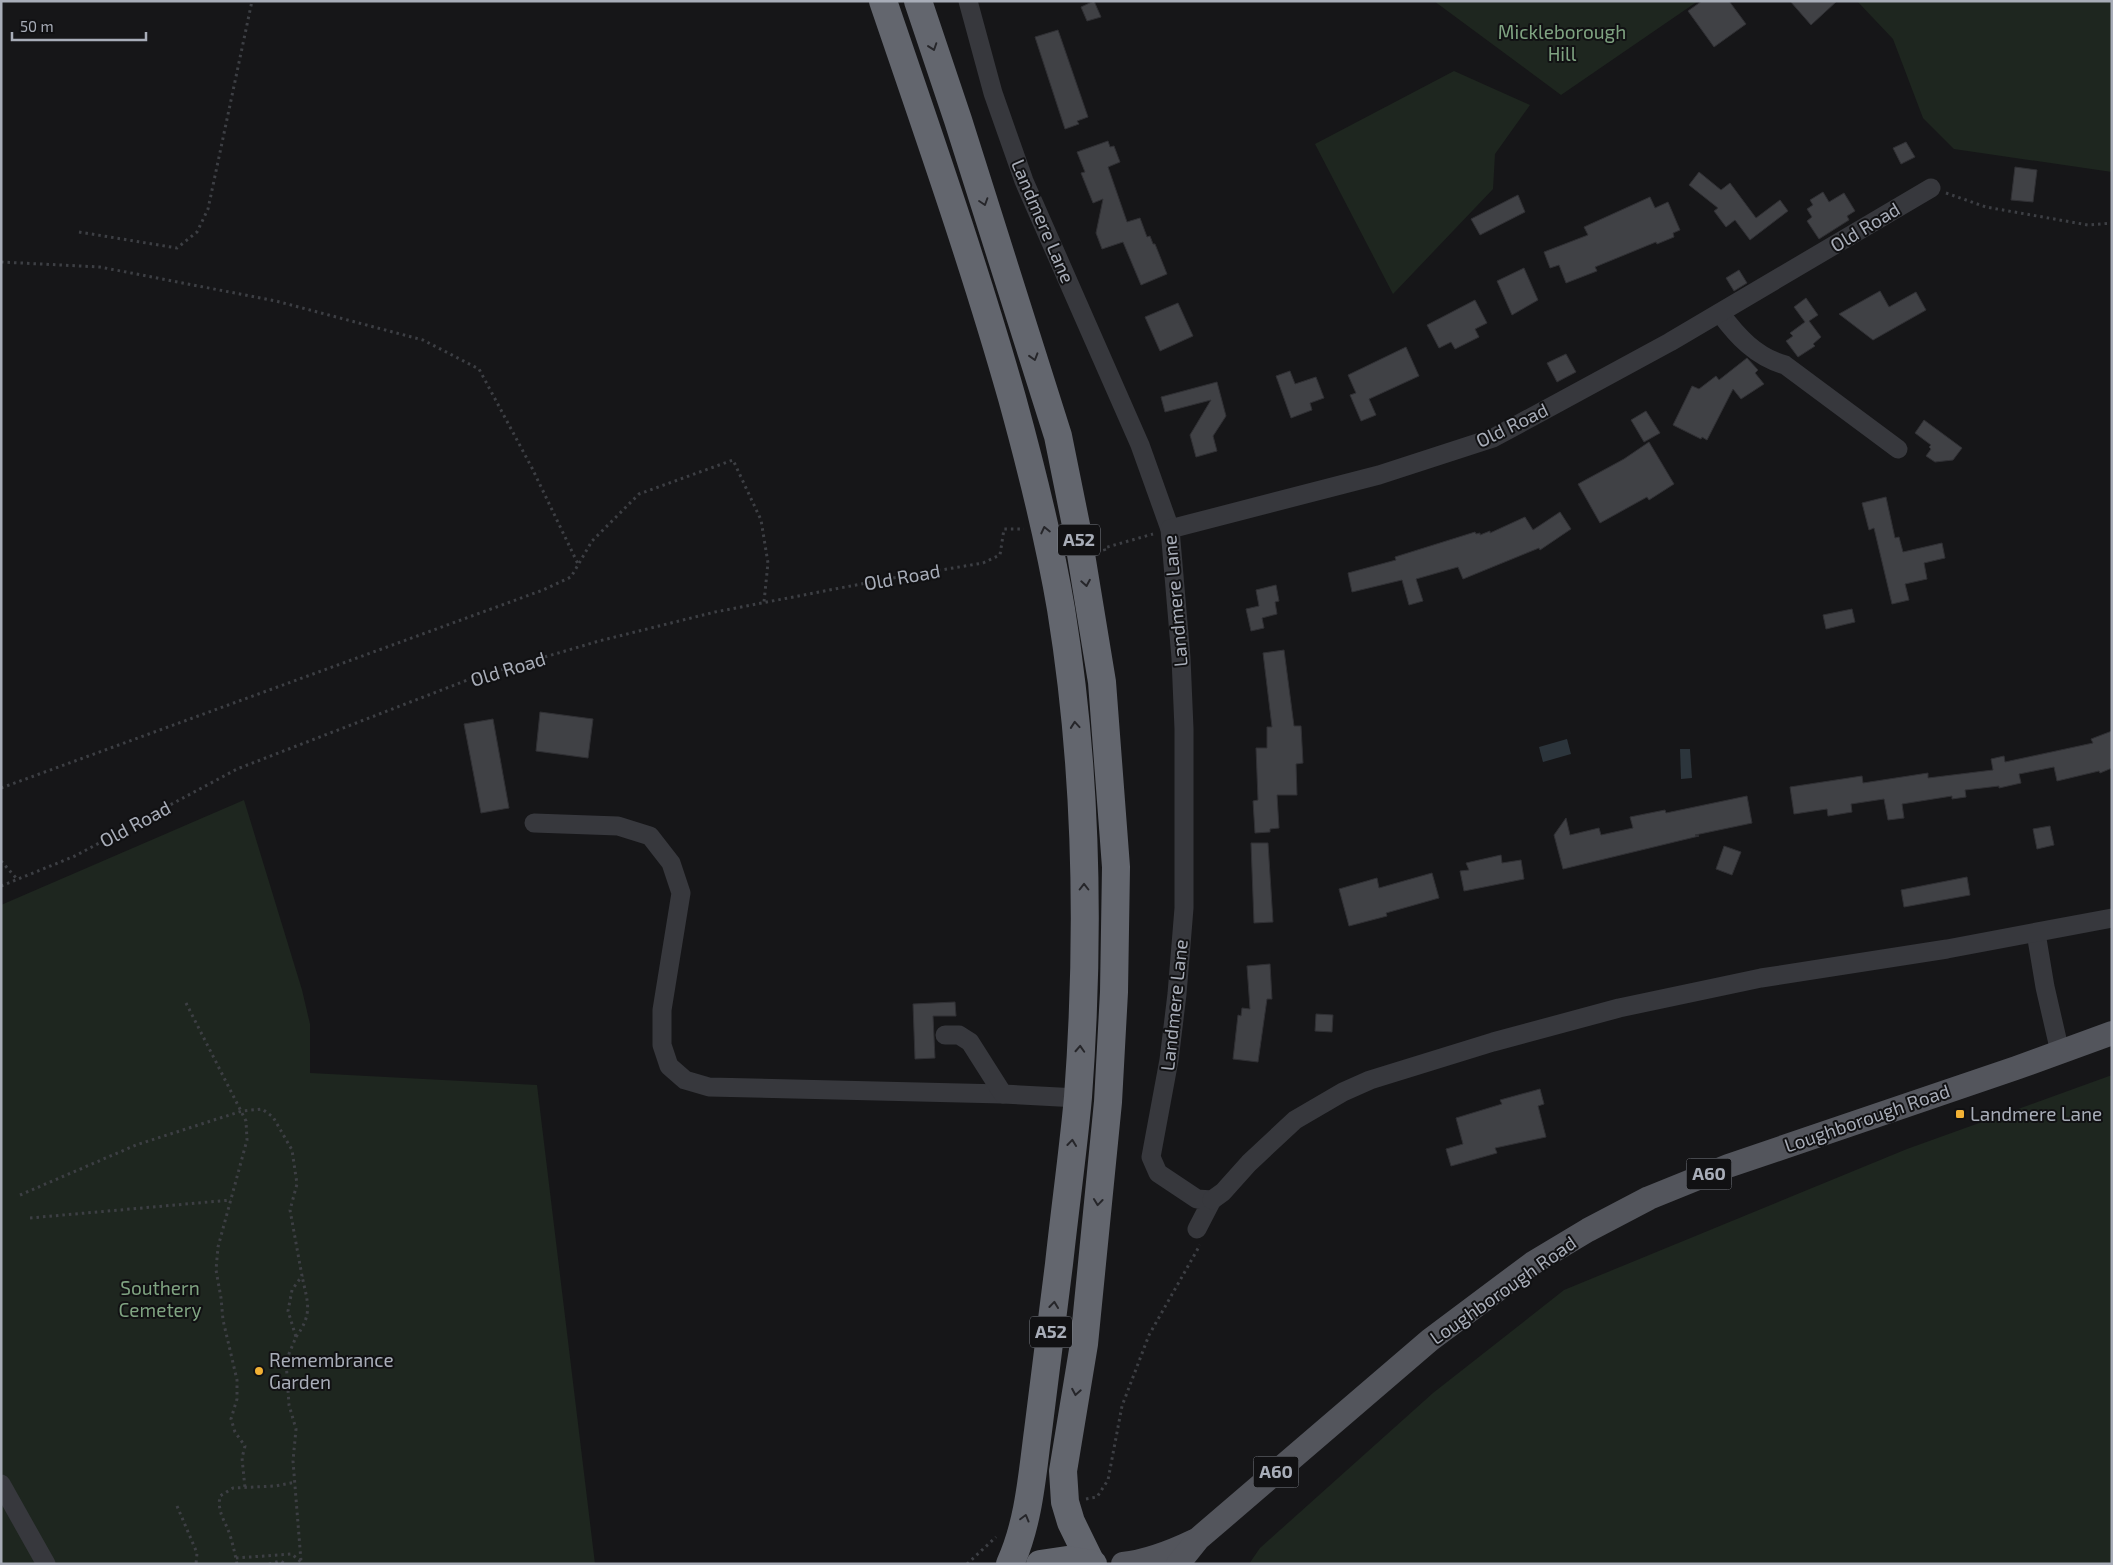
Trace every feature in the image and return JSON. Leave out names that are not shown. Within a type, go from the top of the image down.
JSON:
[{"type":"highway","name":"A52","points":[[883,1],[993,330],[1025,445],[1061,608],[1072,687],[1079,769],[1084,868],[1083,992],[1078,1098],[1029,1505],[1010,1564]]},
{"type":"highway","name":"A52","points":[[918,1],[958,120],[1058,436],[1077,530],[1102,682],[1116,867],[1114,992],[1108,1102],[1084,1344],[1063,1471],[1065,1502],[1072,1522],[1092,1564]]},
{"type":"highway","name":"A52","points":[[1040,1564],[1067,1560],[1092,1564]]},
{"type":"main road","name":"Loughborough Road","points":[[1178,1564],[1198,1539],[1430,1340],[1533,1264],[1588,1230],[1649,1198],[1728,1166],[2112,1033]]},
{"type":"main road","name":"Loughborough Road","points":[[1123,1564],[1167,1554],[1198,1539]]},
{"type":"street","name":"Landmere Lane","points":[[968,1],[993,93],[1024,181],[1140,445],[1170,529],[1181,658],[1184,729],[1184,908],[1170,1050],[1151,1157],[1158,1173],[1197,1199],[1212,1200]]},
{"type":"street","name":"Old Road","points":[[1170,529],[1379,475],[1493,438],[1670,342],[1931,188]]},
{"type":"street","points":[[1720,313],[1737,336],[1770,361],[1785,365],[1898,449]]},
{"type":"street","points":[[534,823],[618,826],[650,836],[671,863],[681,893],[662,1010],[662,1045],[669,1066],[685,1080],[709,1087],[1003,1094],[1078,1098]]},
{"type":"street","points":[[1201,1233],[1212,1200],[1223,1192],[1249,1163],[1295,1120],[1353,1087],[1493,1042],[1628,1006],[1761,978],[2036,933],[2112,918]]},
{"type":"street","points":[[2036,933],[2045,987],[2060,1052]]},
{"type":"street","points":[[946,1035],[959,1035],[970,1042],[1003,1094]]},
{"type":"street","points":[[1,1484],[9,1515],[46,1564]]},
{"type":"path","points":[[79,232],[177,248],[197,232],[208,209],[252,1]]},
{"type":"path","points":[[1931,188],[1986,207],[2088,225],[2112,223]]},
{"type":"path","points":[[1,262],[100,267],[276,301],[423,340],[479,368],[532,468],[579,564]]},
{"type":"path","points":[[1,788],[543,590],[571,578],[592,542],[639,494],[733,460],[761,520],[768,563],[764,602]]},
{"type":"path","name":"Old Road","points":[[1,886],[75,856],[237,769],[470,679],[599,641],[715,612],[887,578],[983,563],[1000,555],[1004,529],[1024,529]]},
{"type":"path","points":[[1106,557],[1104,548],[1170,529]]},
{"type":"path","points":[[1,861],[17,879]]},
{"type":"path","points":[[186,1003],[246,1121],[247,1140],[218,1247],[216,1270],[221,1298],[222,1320],[236,1380],[236,1399],[231,1419],[235,1432],[245,1446],[242,1458],[245,1488]]},
{"type":"path","points":[[20,1195],[136,1145],[242,1111],[262,1109],[273,1117],[292,1150],[297,1184],[290,1210],[308,1306],[306,1323],[296,1338],[286,1361],[289,1405],[296,1429],[293,1461],[302,1563]]},
{"type":"path","points":[[30,1218],[231,1200]]},
{"type":"path","points":[[1065,1502],[1097,1497],[1108,1480],[1122,1406],[1149,1335],[1201,1233]]},
{"type":"path","points":[[296,1338],[288,1311],[292,1290],[302,1276]]},
{"type":"path","points":[[237,1564],[229,1533],[220,1515],[218,1505],[220,1496],[234,1488],[275,1486],[296,1482]]},
{"type":"path","points":[[177,1506],[197,1553],[196,1564]]},
{"type":"path","points":[[966,1564],[1000,1533]]},
{"type":"path","points":[[275,1554],[276,1562]]},
{"type":"path","points":[[236,1558],[292,1554],[302,1563]]},
{"type":"path","points":[[269,1564],[276,1562],[286,1564]]},
{"type":"green space","name":"Mickleborough Hill","points":[[1434,1],[1698,1],[1561,95]]},
{"type":"green space","points":[[1857,1],[2112,1],[2112,172],[1954,149],[1923,118],[1893,39]]},
{"type":"green space","points":[[1454,71],[1530,105],[1495,154],[1493,189],[1393,294],[1315,144]]},
{"type":"green space","name":"Southern Cemetery","points":[[244,800],[302,990],[310,1024],[310,1073],[537,1085],[595,1564],[1,1564],[1,905]]},
{"type":"green space","points":[[2112,1075],[2112,1564],[1249,1564],[1260,1548],[1433,1393],[1564,1290],[1907,1149]]},
{"type":"shaded area","points":[[1567,739],[1571,754],[1543,762],[1539,747]]},
{"type":"shaded area","points":[[1680,749],[1690,749],[1692,778],[1681,779]]},
{"type":"building","points":[[1094,1],[1101,17],[1087,21],[1081,7]]},
{"type":"building","points":[[1702,1],[1729,1],[1746,24],[1714,47],[1688,11]]},
{"type":"building","points":[[1790,1],[1837,1],[1811,25]]},
{"type":"building","points":[[1058,30],[1088,117],[1077,121],[1079,124],[1065,129],[1035,37]]},
{"type":"building","points":[[1108,141],[1110,147],[1114,146],[1120,162],[1108,167],[1127,222],[1140,218],[1147,237],[1150,236],[1153,244],[1155,244],[1167,274],[1141,285],[1123,242],[1102,249],[1096,233],[1103,199],[1093,203],[1081,173],[1085,172],[1077,152]]},
{"type":"building","points":[[1906,142],[1915,157],[1901,164],[1893,148]]},
{"type":"building","points":[[2015,167],[2037,170],[2033,202],[2011,200]]},
{"type":"building","points":[[1699,172],[1721,190],[1730,183],[1756,218],[1780,200],[1788,211],[1750,240],[1735,220],[1726,227],[1714,211],[1718,208],[1689,185]]},
{"type":"building","points":[[1823,192],[1829,202],[1844,193],[1855,211],[1847,216],[1849,220],[1819,239],[1807,221],[1812,217],[1807,209],[1813,205],[1810,200]]},
{"type":"building","points":[[1518,195],[1525,212],[1480,235],[1471,219]]},
{"type":"building","points":[[1650,197],[1655,208],[1668,202],[1680,230],[1673,233],[1674,237],[1657,244],[1656,242],[1595,267],[1597,271],[1566,283],[1559,265],[1550,268],[1544,252],[1588,235],[1584,227]]},
{"type":"building","points":[[1524,268],[1538,300],[1512,315],[1497,281]]},
{"type":"building","points":[[1739,270],[1747,283],[1734,291],[1726,278]]},
{"type":"building","points":[[1880,291],[1889,307],[1916,292],[1926,310],[1873,340],[1839,314]]},
{"type":"building","points":[[1806,298],[1818,315],[1809,321],[1821,337],[1813,344],[1815,346],[1798,357],[1786,341],[1793,336],[1790,333],[1805,322],[1794,307]]},
{"type":"building","points":[[1475,300],[1487,323],[1475,329],[1479,337],[1455,349],[1451,342],[1439,348],[1427,325]]},
{"type":"building","points":[[1178,303],[1193,336],[1160,351],[1145,317]]},
{"type":"building","points":[[1406,347],[1419,376],[1369,399],[1376,415],[1361,421],[1350,395],[1356,393],[1348,375]]},
{"type":"building","points":[[1566,354],[1576,372],[1557,382],[1547,363]]},
{"type":"building","points":[[1747,358],[1758,370],[1755,373],[1764,384],[1741,399],[1733,389],[1707,440],[1702,437],[1701,439],[1673,425],[1692,386],[1699,389],[1716,376],[1719,380]]},
{"type":"building","points":[[1290,371],[1295,384],[1316,377],[1324,398],[1310,403],[1312,410],[1291,418],[1276,376]]},
{"type":"building","points":[[1217,382],[1226,416],[1213,436],[1217,451],[1196,457],[1190,435],[1211,400],[1165,412],[1161,397]]},
{"type":"building","points":[[1646,411],[1660,433],[1644,442],[1631,420]]},
{"type":"building","points":[[1924,420],[1962,448],[1953,460],[1935,462],[1926,456],[1931,449],[1929,447],[1931,445],[1915,433]]},
{"type":"building","points":[[1649,442],[1674,484],[1649,500],[1647,497],[1600,523],[1578,484],[1624,459]]},
{"type":"building","points":[[1886,497],[1895,538],[1899,537],[1903,552],[1942,543],[1945,558],[1924,563],[1927,579],[1905,584],[1909,600],[1892,604],[1874,528],[1869,530],[1862,503]]},
{"type":"building","points":[[1560,512],[1571,529],[1540,550],[1539,548],[1463,579],[1458,567],[1416,579],[1423,601],[1409,605],[1402,580],[1352,592],[1348,573],[1396,560],[1395,557],[1475,532],[1476,534],[1480,533],[1480,535],[1490,531],[1490,533],[1525,517],[1533,530]]},
{"type":"building","points":[[1276,585],[1279,601],[1275,602],[1277,614],[1262,618],[1264,628],[1251,631],[1246,609],[1259,606],[1256,590]]},
{"type":"building","points":[[1852,609],[1855,622],[1826,629],[1823,615]]},
{"type":"building","points":[[1284,650],[1294,726],[1301,726],[1303,763],[1296,764],[1297,795],[1277,795],[1279,828],[1270,829],[1270,832],[1255,833],[1253,801],[1258,800],[1256,748],[1267,748],[1267,727],[1272,727],[1263,653]]},
{"type":"building","points":[[540,712],[593,719],[588,758],[536,751]]},
{"type":"building","points":[[493,719],[509,808],[481,813],[464,724]]},
{"type":"building","points":[[2112,731],[2112,768],[2100,773],[2099,771],[2057,781],[2054,767],[2019,774],[2021,783],[1999,788],[1999,786],[1965,790],[1966,797],[1952,799],[1952,796],[1902,804],[1904,818],[1888,820],[1884,799],[1851,804],[1852,812],[1828,816],[1827,809],[1794,814],[1790,787],[1862,776],[1863,783],[1928,773],[1928,778],[1993,770],[1991,759],[2004,756],[2005,762],[2093,743],[2091,739]]},
{"type":"building","points":[[1747,796],[1752,823],[1695,835],[1699,836],[1563,869],[1554,835],[1566,818],[1570,835],[1599,828],[1601,835],[1633,828],[1630,817],[1665,810],[1666,813]]},
{"type":"building","points":[[2050,826],[2054,845],[2037,849],[2033,829]]},
{"type":"building","points":[[1251,843],[1268,843],[1273,922],[1254,923]]},
{"type":"building","points":[[1724,846],[1741,852],[1732,875],[1716,869]]},
{"type":"building","points":[[1501,855],[1502,863],[1521,860],[1524,879],[1464,891],[1460,871],[1469,870],[1466,863]]},
{"type":"building","points":[[1432,873],[1439,898],[1386,913],[1387,916],[1349,926],[1339,889],[1377,878],[1379,888]]},
{"type":"building","points":[[1967,877],[1970,895],[1904,907],[1901,890]]},
{"type":"building","points":[[1270,964],[1272,999],[1267,999],[1258,1062],[1233,1059],[1238,1015],[1241,1016],[1242,1008],[1250,1009],[1247,966]]},
{"type":"building","points":[[955,1002],[956,1016],[933,1016],[935,1058],[915,1059],[913,1004]]},
{"type":"building","points":[[1316,1014],[1333,1015],[1332,1032],[1315,1031]]},
{"type":"building","points":[[1540,1089],[1544,1104],[1538,1106],[1546,1137],[1495,1148],[1497,1153],[1451,1166],[1446,1149],[1463,1144],[1456,1118],[1502,1104],[1500,1100]]},
{"type":"place","name":"Landmere Lane","points":[[1960,1114]]},
{"type":"place","name":"Remembrance Garden","points":[[259,1371]]}]
